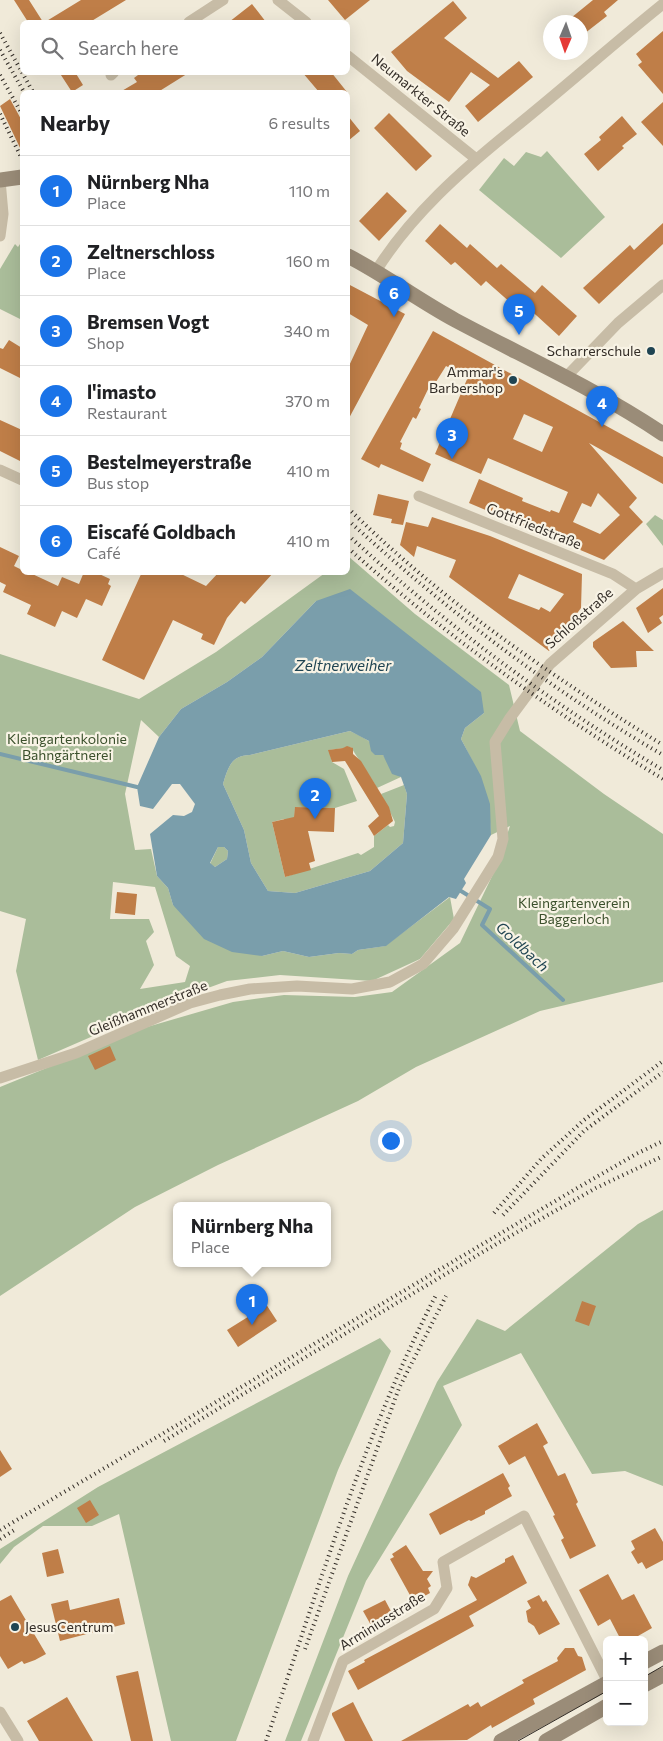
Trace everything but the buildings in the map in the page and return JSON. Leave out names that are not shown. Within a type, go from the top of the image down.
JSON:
[{"type":"street","points":[[193,20],[223,0]]},
{"type":"street","points":[[278,0],[303,20]]},
{"type":"street","points":[[376,271],[421,213],[475,158],[663,4]]},
{"type":"street","name":"Neumarkter Straße","points":[[350,58],[475,158]]},
{"type":"street","points":[[0,236],[4,214],[0,180],[20,176]]},
{"type":"street","points":[[350,257],[376,271],[434,308],[565,378],[663,434]]},
{"type":"street","points":[[565,378],[618,323],[663,284]]},
{"type":"street","points":[[0,470],[20,479]]},
{"type":"street","name":"Gottfriedstraße","points":[[419,496],[613,574],[636,588]]},
{"type":"street","name":"Schloßstraße","points":[[526,697],[550,664],[636,588],[663,573]]},
{"type":"street","name":"Gleißhammerstraße","points":[[0,1078],[76,1053],[190,1004],[220,995],[259,988],[297,986],[352,988],[390,982],[423,964],[453,929],[498,857],[503,839],[495,742],[526,697]]},
{"type":"street","name":"Arminiusstraße","points":[[313,1741],[343,1662],[434,1609],[447,1588],[443,1562],[524,1516],[603,1673]]},
{"type":"street","points":[[648,1660],[663,1652]]},
{"type":"street","points":[[648,1683],[663,1675]]},
{"type":"street","points":[[510,1739],[603,1683]]},
{"type":"street","points":[[546,1741],[603,1708]]},
{"type":"street","points":[[0,1712],[18,1741]]},
{"type":"green space","points":[[547,151],[605,217],[561,258],[479,190],[504,158],[514,166],[526,152],[541,157]]},
{"type":"green space","points":[[15,244],[18,247],[20,244],[20,319],[0,309],[0,269]]},
{"type":"green space","points":[[655,515],[663,520],[663,546],[646,524]]},
{"type":"green space","points":[[350,558],[415,614],[509,685],[520,731],[604,794],[663,834],[663,982],[540,1011],[416,1067],[358,1101],[218,1165],[135,1207],[0,1296],[0,1087],[147,1027],[233,1002],[284,995],[355,997],[392,992],[460,943],[495,870],[510,826],[491,835],[483,785],[461,739],[465,728],[484,713],[316,601],[262,657],[227,682],[181,709],[159,737],[141,720],[125,794],[135,850],[151,849],[157,876],[168,888],[173,905],[262,956],[283,951],[309,957],[339,953],[352,954],[358,950],[385,946],[450,897],[454,919],[420,959],[372,981],[280,975],[227,981],[178,999],[38,1060],[16,971],[26,919],[0,911],[0,654],[139,699],[216,652],[322,575],[350,575]],"holes":[[[113,882],[155,887],[176,956],[190,966],[185,982],[140,989],[154,965],[146,941],[154,932],[149,919],[110,919]]]},
{"type":"green space","points":[[350,731],[377,747],[392,769],[401,777],[377,788],[351,747],[329,750],[332,762],[344,769],[357,801],[335,808],[295,807],[294,831],[288,836],[284,819],[272,822],[285,877],[358,853],[361,855],[374,847],[374,836],[388,825],[390,827],[394,826],[395,822],[381,794],[404,785],[407,794],[403,843],[370,871],[295,893],[268,891],[251,863],[244,830],[223,784],[231,764],[238,757]]},
{"type":"green space","points":[[218,847],[224,847],[228,851],[227,859],[215,867],[210,864]]},
{"type":"green space","points":[[663,1210],[663,1486],[625,1471],[592,1474],[521,1353],[443,1386],[462,1425],[366,1581],[301,1741],[285,1741],[348,1576],[437,1382],[477,1319],[505,1331],[638,1224]]},
{"type":"green space","points":[[380,1338],[391,1351],[338,1470],[236,1741],[171,1741],[119,1514],[92,1526],[43,1526],[14,1547],[0,1564],[0,1549],[98,1487]]},
{"type":"water","name":"Zeltnerweiher","points":[[350,589],[481,692],[484,713],[465,728],[461,739],[481,776],[490,804],[491,835],[464,879],[466,883],[456,899],[449,897],[386,946],[358,950],[352,954],[339,953],[309,957],[283,951],[262,956],[232,952],[204,939],[173,905],[168,888],[157,876],[150,834],[173,815],[184,816],[192,812],[195,804],[180,784],[172,784],[153,809],[140,806],[137,787],[159,737],[181,709],[227,682],[262,657],[316,601]],"holes":[[[350,731],[369,741],[371,751],[375,755],[383,755],[392,774],[401,777],[407,794],[403,843],[370,871],[295,893],[268,891],[251,863],[244,830],[223,784],[231,764],[238,757]],[[218,847],[224,847],[228,851],[227,859],[215,867],[210,863]]]},
{"type":"waterway","name":"Goldbach","points":[[0,754],[137,787]]},
{"type":"waterway","name":"Goldbach","points":[[461,891],[490,909],[482,925],[563,1000]]},
{"type":"tram line","points":[[648,1675],[663,1666]]},
{"type":"tram line","points":[[518,1741],[603,1693]]},
{"type":"railway","points":[[0,33],[20,69]]},
{"type":"railway","points":[[0,50],[23,90]]},
{"type":"railway","points":[[0,75],[20,110]]},
{"type":"railway","points":[[23,75],[32,90]]},
{"type":"railway","points":[[0,114],[20,155]]},
{"type":"railway","points":[[350,510],[421,575],[459,606],[580,692],[663,745]]},
{"type":"railway","points":[[350,522],[422,585],[499,646],[579,703],[663,755]]},
{"type":"railway","points":[[350,537],[422,600],[500,661],[580,718],[663,770]]},
{"type":"railway","points":[[350,550],[422,611],[500,671],[580,726],[663,779]]},
{"type":"railway","points":[[494,1213],[541,1159],[584,1120],[663,1061]]},
{"type":"railway","points":[[503,1215],[584,1131],[663,1072]]},
{"type":"railway","points":[[0,1530],[562,1197],[636,1154],[663,1141]]},
{"type":"railway","points":[[164,1441],[498,1243],[596,1188],[663,1156]]},
{"type":"railway","points":[[266,1741],[323,1571],[364,1459],[410,1348],[436,1295]]},
{"type":"railway","points":[[305,1649],[399,1388],[446,1296]]},
{"type":"railway","points":[[0,1539],[16,1529]]},
{"type":"place","name":"Eiscafé Goldbach","points":[[394,317]]},
{"type":"place","name":"Bestelmeyerstraße","points":[[519,335]]},
{"type":"place","name":"Scharrerschule","points":[[651,351]]},
{"type":"place","name":"Ammar's Barbershop","points":[[513,380]]},
{"type":"place","name":"l'imasto","points":[[602,427]]},
{"type":"place","name":"Bremsen Vogt","points":[[452,459]]},
{"type":"place","name":"Zeltnerschloss","points":[[315,819]]},
{"type":"place","name":"Nürnberg Nha","points":[[252,1325]]},
{"type":"place","name":"JesusCentrum","points":[[15,1627]]},
{"type":"park label","name":"Kleingartenkolonie Bahngärtnerei","points":[[67,748]]},
{"type":"park label","name":"Kleingartenverein Baggerloch","points":[[574,912]]}]
